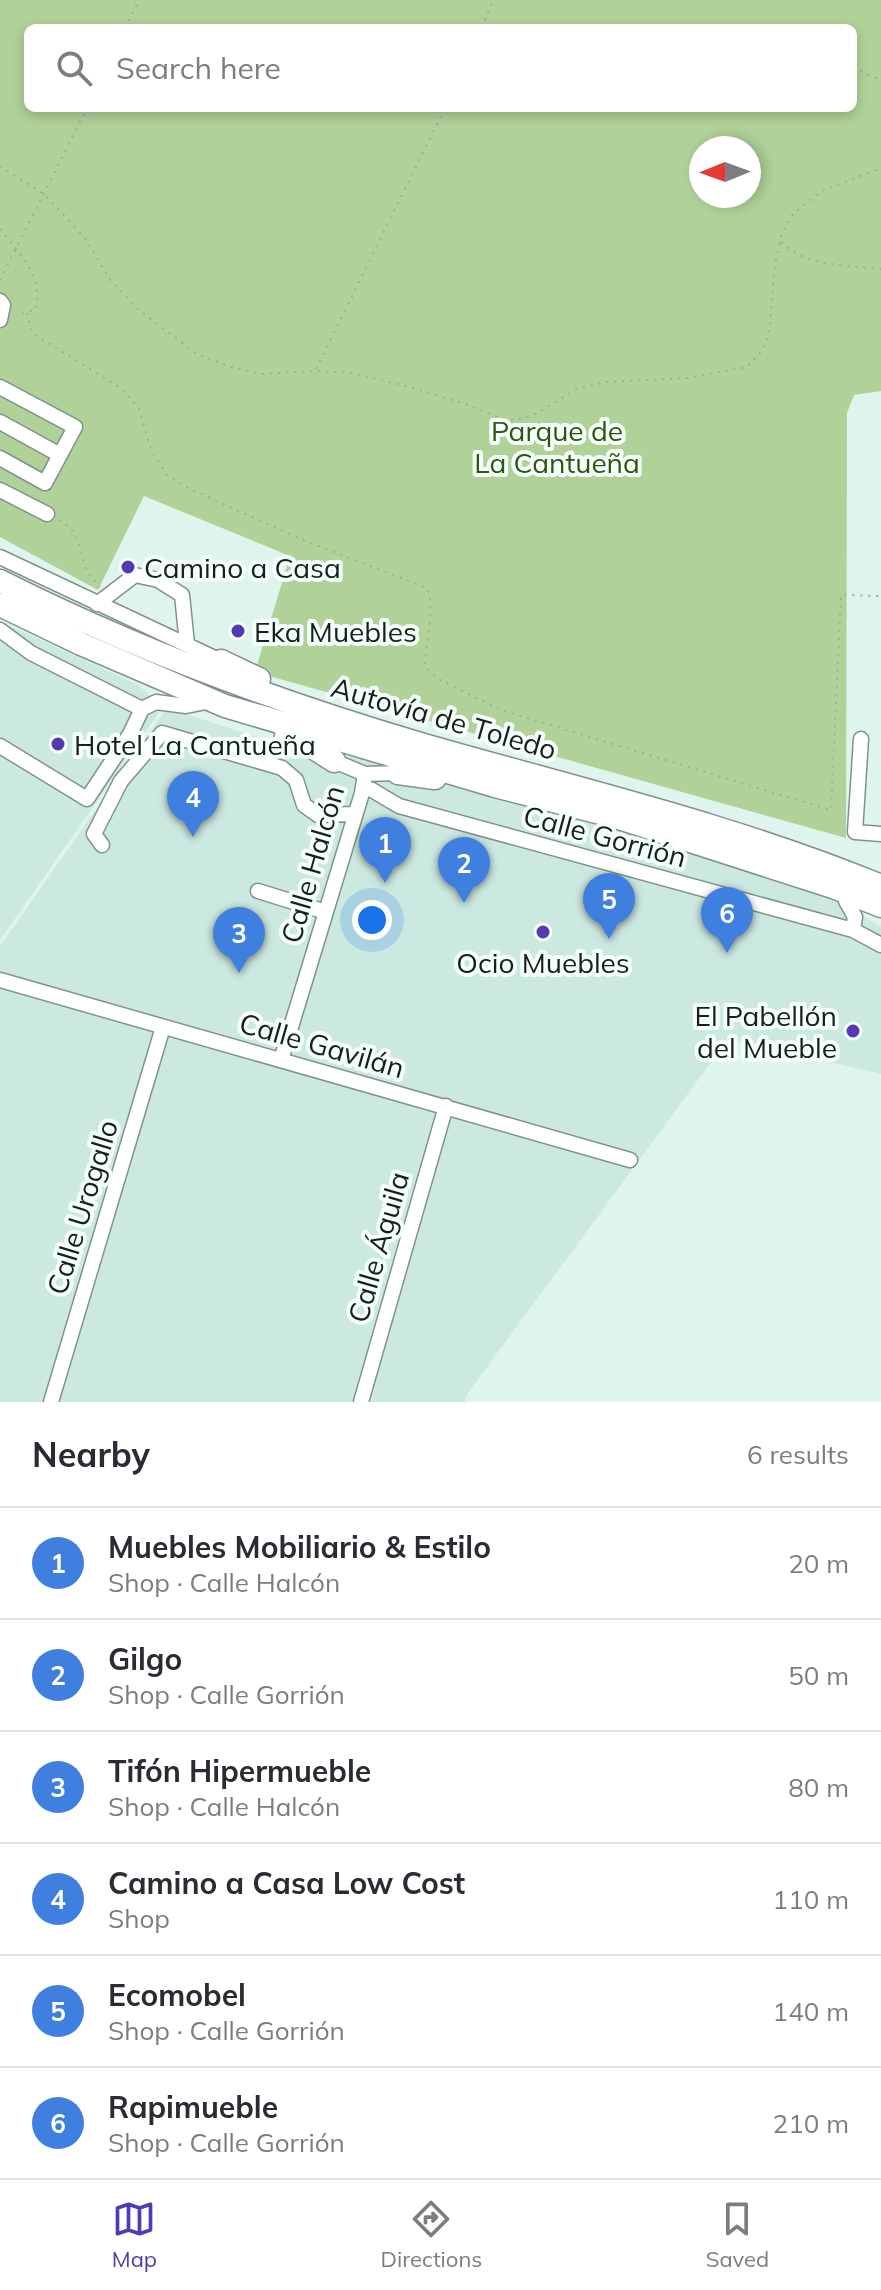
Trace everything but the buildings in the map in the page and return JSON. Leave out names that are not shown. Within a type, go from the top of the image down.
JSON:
[{"type":"highway","name":"Autovía de Toledo","points":[[0,581],[168,659],[271,697],[403,739],[734,832],[881,883]]},
{"type":"highway","name":"Autovía de Toledo","points":[[0,605],[218,703],[495,786],[616,817],[881,906]]},
{"type":"highway","points":[[221,661],[274,686],[371,718],[403,739]]},
{"type":"highway","points":[[218,703],[244,722],[306,743],[334,761]]},
{"type":"highway","points":[[398,773],[495,786]]},
{"type":"highway","points":[[840,894],[881,919]]},
{"type":"street","points":[[0,301],[3,305],[0,320]]},
{"type":"street","points":[[0,387],[75,427],[45,483],[0,458]]},
{"type":"street","points":[[0,422],[60,455]]},
{"type":"street","points":[[0,490],[47,514]]},
{"type":"street","points":[[0,557],[102,600],[221,661]]},
{"type":"street","points":[[102,600],[135,575],[158,580],[182,595],[187,644]]},
{"type":"street","points":[[0,630],[17,644],[142,709]]},
{"type":"street","points":[[0,642],[17,644]]},
{"type":"street","points":[[0,746],[87,799],[130,734],[142,709],[156,702],[186,706],[218,703]]},
{"type":"street","points":[[102,845],[94,834],[121,781],[162,733],[282,768],[296,780],[304,805],[318,815],[355,814]]},
{"type":"street","points":[[861,739],[855,832],[881,834]]},
{"type":"street","name":"Calle Gorrión","points":[[334,761],[399,806],[853,930],[881,945]]},
{"type":"street","points":[[364,781],[398,773]]},
{"type":"street","name":"Calle Halcón","points":[[281,1060],[364,781]]},
{"type":"street","points":[[258,891],[326,912]]},
{"type":"street","points":[[840,894],[855,917],[853,930]]},
{"type":"street","name":"Calle Gavilán","points":[[0,980],[630,1160]]},
{"type":"street","name":"Calle Urogallo","points":[[51,1402],[163,1027]]},
{"type":"street","name":"Calle Águila","points":[[361,1402],[446,1106]]},
{"type":"path","points":[[127,24],[139,0]]},
{"type":"path","points":[[484,24],[493,0]]},
{"type":"path","points":[[857,70],[881,80]]},
{"type":"path","points":[[0,280],[85,112]]},
{"type":"path","points":[[315,371],[443,112]]},
{"type":"path","points":[[0,166],[45,195],[85,238],[110,280],[140,311],[197,354],[261,374],[351,373],[410,387],[514,420],[532,416],[577,389],[605,382],[687,378],[747,367],[764,348],[769,335],[775,264],[780,241],[793,214],[822,191],[881,168]]},
{"type":"path","points":[[0,229],[32,270],[40,292],[36,309],[0,320]]},
{"type":"path","points":[[780,241],[792,254],[813,260],[881,269]]},
{"type":"path","points":[[27,313],[32,333],[122,389],[139,409],[151,450],[167,475],[188,488],[303,540],[427,588],[432,602],[425,640],[425,667],[440,680],[501,710],[831,810],[841,595],[881,596]]},
{"type":"path","points":[[47,514],[68,525],[79,538],[88,572],[102,600]]},
{"type":"shaded area","points":[[0,621],[138,685],[163,707],[0,940]]},
{"type":"shaded area","points":[[167,708],[295,749],[393,763],[817,887],[881,927],[881,1074],[728,1039],[465,1397],[466,1402],[0,1402],[0,946]]},
{"type":"green space","name":"Parque de La Cantueña","points":[[0,0],[881,0],[881,391],[854,395],[847,413],[846,838],[255,672],[290,556],[144,496],[98,590],[0,537]]},
{"type":"place","name":"Camino a Casa","points":[[128,567]]},
{"type":"place","name":"Eka Muebles","points":[[238,631]]},
{"type":"place","name":"Hotel La Cantueña","points":[[58,744]]},
{"type":"place","name":"Camino a Casa Low Cost","points":[[193,837]]},
{"type":"place","name":"Muebles Mobiliario & Estilo","points":[[385,883]]},
{"type":"place","name":"Gilgo","points":[[464,903]]},
{"type":"place","name":"Ocio Muebles","points":[[543,932]]},
{"type":"place","name":"Ecomobel","points":[[609,939]]},
{"type":"place","name":"Rapimueble","points":[[727,953]]},
{"type":"place","name":"Tifón Hipermueble","points":[[239,973]]},
{"type":"place","name":"El Pabellón del Mueble","points":[[853,1031]]}]
